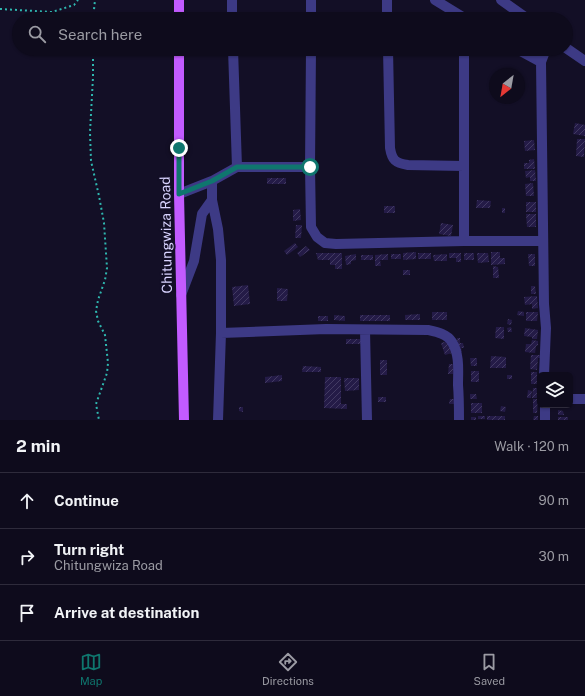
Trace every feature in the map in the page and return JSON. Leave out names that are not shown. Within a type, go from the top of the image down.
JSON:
[{"type":"main road","points":[[179,0],[179,12]]},
{"type":"main road","name":"Chitungwiza Road","points":[[179,56],[179,194],[184,420]]},
{"type":"street","points":[[232,0],[232,12]]},
{"type":"street","points":[[311,0],[311,12]]},
{"type":"street","points":[[387,0],[387,12]]},
{"type":"street","points":[[435,0],[454,12]]},
{"type":"street","points":[[501,0],[518,12]]},
{"type":"street","points":[[573,53],[585,61]]},
{"type":"street","points":[[233,56],[237,167]]},
{"type":"street","points":[[311,56],[311,227],[317,237],[325,243],[336,244],[543,241]]},
{"type":"street","points":[[388,56],[390,148],[392,156],[400,164],[464,166]]},
{"type":"street","points":[[464,56],[464,241]]},
{"type":"street","points":[[530,56],[541,62]]},
{"type":"street","points":[[543,56],[541,62],[544,304],[546,328],[544,372]]},
{"type":"street","points":[[179,194],[212,181],[237,167],[310,167]]},
{"type":"street","points":[[212,181],[212,200],[218,229],[221,260],[221,333],[218,420]]},
{"type":"street","points":[[181,295],[194,261],[202,214],[212,200]]},
{"type":"street","points":[[221,333],[326,329],[436,331],[452,341],[456,350],[458,360],[459,420]]},
{"type":"street","points":[[365,330],[367,420]]},
{"type":"street","points":[[573,399],[585,399]]},
{"type":"street","points":[[545,408],[545,420]]},
{"type":"path","points":[[0,9],[52,12],[74,4],[78,0]]},
{"type":"path","points":[[94,12],[95,0]]},
{"type":"path","points":[[93,56],[90,132],[91,161],[104,223],[107,268],[96,311],[98,321],[105,336],[108,363],[107,373],[96,404],[99,420]]},
{"type":"building","points":[[575,123],[585,125],[585,136],[573,134]]},
{"type":"building","points":[[577,139],[585,139],[584,157],[576,156]]},
{"type":"building","points":[[534,140],[535,150],[525,151],[524,141]]},
{"type":"building","points":[[534,159],[535,169],[524,169],[524,163],[529,163],[529,160]]},
{"type":"building","points":[[535,170],[536,181],[530,181],[530,177],[526,178],[525,171]]},
{"type":"building","points":[[267,178],[286,178],[286,184],[267,184]]},
{"type":"building","points":[[533,183],[534,196],[526,196],[525,184]]},
{"type":"building","points":[[477,200],[491,201],[490,208],[476,208]]},
{"type":"building","points":[[526,202],[536,202],[536,212],[526,212]]},
{"type":"building","points":[[384,206],[395,206],[395,213],[384,213]]},
{"type":"building","points":[[502,208],[505,208],[505,213],[502,213]]},
{"type":"building","points":[[300,209],[301,220],[293,221],[293,210]]},
{"type":"building","points":[[526,214],[536,214],[536,227],[527,227]]},
{"type":"building","points":[[441,223],[453,225],[451,236],[439,234]]},
{"type":"building","points":[[296,225],[302,225],[301,238],[295,238]]},
{"type":"building","points":[[295,243],[298,247],[287,255],[284,251]]},
{"type":"building","points":[[306,246],[310,250],[300,257],[297,253]]},
{"type":"building","points":[[416,252],[416,259],[403,260],[403,253]]},
{"type":"building","points":[[491,252],[500,252],[500,258],[505,258],[505,264],[491,265]]},
{"type":"building","points":[[316,253],[342,253],[342,269],[335,269],[335,265],[330,265],[330,260],[318,260]]},
{"type":"building","points":[[418,253],[431,253],[431,259],[418,259]]},
{"type":"building","points":[[449,253],[461,253],[461,262],[456,262],[456,258],[449,258]]},
{"type":"building","points":[[464,253],[474,253],[474,260],[464,260]]},
{"type":"building","points":[[477,253],[488,253],[489,262],[478,263]]},
{"type":"building","points":[[356,254],[356,260],[351,261],[351,264],[346,265],[345,256]]},
{"type":"building","points":[[388,254],[388,260],[380,260],[381,266],[375,266],[375,255]]},
{"type":"building","points":[[391,254],[401,254],[401,259],[391,259]]},
{"type":"building","points":[[447,254],[447,261],[434,261],[433,255]]},
{"type":"building","points":[[528,254],[535,254],[535,266],[529,266]]},
{"type":"building","points":[[361,255],[373,255],[373,260],[361,260]]},
{"type":"building","points":[[493,266],[498,267],[499,278],[493,278]]},
{"type":"building","points":[[403,270],[410,270],[410,275],[403,275]]},
{"type":"building","points":[[248,285],[250,304],[234,306],[232,287]]},
{"type":"building","points":[[531,286],[535,286],[536,294],[531,294]]},
{"type":"building","points":[[277,288],[288,289],[287,301],[277,301]]},
{"type":"building","points":[[537,296],[538,308],[532,309],[532,304],[525,305],[524,297]]},
{"type":"building","points":[[518,311],[524,312],[524,316],[517,315]]},
{"type":"building","points":[[432,312],[447,312],[447,320],[432,320]]},
{"type":"building","points":[[526,312],[538,312],[537,321],[526,321]]},
{"type":"building","points":[[420,314],[420,320],[405,320],[405,315]]},
{"type":"building","points":[[334,315],[345,316],[345,321],[334,320]]},
{"type":"building","points":[[360,315],[390,315],[390,321],[360,321]]},
{"type":"building","points":[[318,316],[328,316],[328,321],[318,321]]},
{"type":"building","points":[[508,319],[512,320],[511,325],[507,324]]},
{"type":"building","points":[[496,327],[504,327],[504,339],[495,338]]},
{"type":"building","points":[[511,327],[512,332],[508,332],[507,328]]},
{"type":"building","points":[[525,328],[538,330],[537,339],[524,336]]},
{"type":"building","points":[[457,338],[460,338],[460,343],[463,343],[464,348],[461,348],[462,352],[459,352]]},
{"type":"building","points":[[346,339],[362,339],[362,344],[346,344]]},
{"type":"building","points":[[532,340],[538,341],[535,353],[525,352],[526,344],[531,344]]},
{"type":"building","points":[[448,341],[452,353],[445,355],[441,343]]},
{"type":"building","points":[[531,355],[540,355],[540,358],[538,358],[537,370],[530,369]]},
{"type":"building","points":[[491,356],[506,357],[506,368],[490,368]]},
{"type":"building","points":[[470,358],[477,358],[477,366],[471,366]]},
{"type":"building","points":[[380,360],[387,360],[387,375],[380,375]]},
{"type":"building","points":[[449,364],[453,364],[453,374],[448,374]]},
{"type":"building","points":[[303,366],[321,367],[321,372],[302,372]]},
{"type":"building","points":[[471,371],[479,371],[479,382],[471,382]]},
{"type":"building","points":[[531,372],[537,372],[537,384],[531,384]]},
{"type":"building","points":[[282,375],[282,381],[265,383],[265,377]]},
{"type":"building","points":[[507,375],[512,375],[512,379],[507,379]]},
{"type":"building","points":[[325,377],[341,377],[341,404],[347,404],[347,409],[324,408]]},
{"type":"building","points":[[344,378],[359,378],[359,390],[345,391]]},
{"type":"building","points":[[533,388],[537,388],[537,398],[532,398]]},
{"type":"building","points":[[528,390],[532,391],[531,398],[527,398]]},
{"type":"building","points":[[470,394],[476,394],[477,399],[470,399]]},
{"type":"building","points":[[378,397],[386,397],[386,402],[378,402]]},
{"type":"building","points":[[450,399],[454,399],[454,404],[449,404]]},
{"type":"building","points":[[533,399],[537,399],[537,413],[533,413]]},
{"type":"building","points":[[471,403],[482,403],[482,413],[471,413]]},
{"type":"building","points":[[501,406],[506,407],[505,412],[500,411]]},
{"type":"building","points":[[239,407],[243,407],[243,412],[239,411]]},
{"type":"building","points":[[558,410],[563,411],[564,415],[558,415]]},
{"type":"building","points":[[478,416],[485,416],[485,419],[478,419]]},
{"type":"building","points":[[487,416],[505,416],[505,420],[487,420]]},
{"type":"building","points":[[534,416],[538,416],[538,420],[533,420]]},
{"type":"building","points":[[471,417],[476,417],[476,420],[471,420]]},
{"type":"building","points":[[558,417],[568,417],[568,420],[558,420]]},
{"type":"route","points":[[179,148],[179,194],[212,181],[237,167],[310,167]]}]
